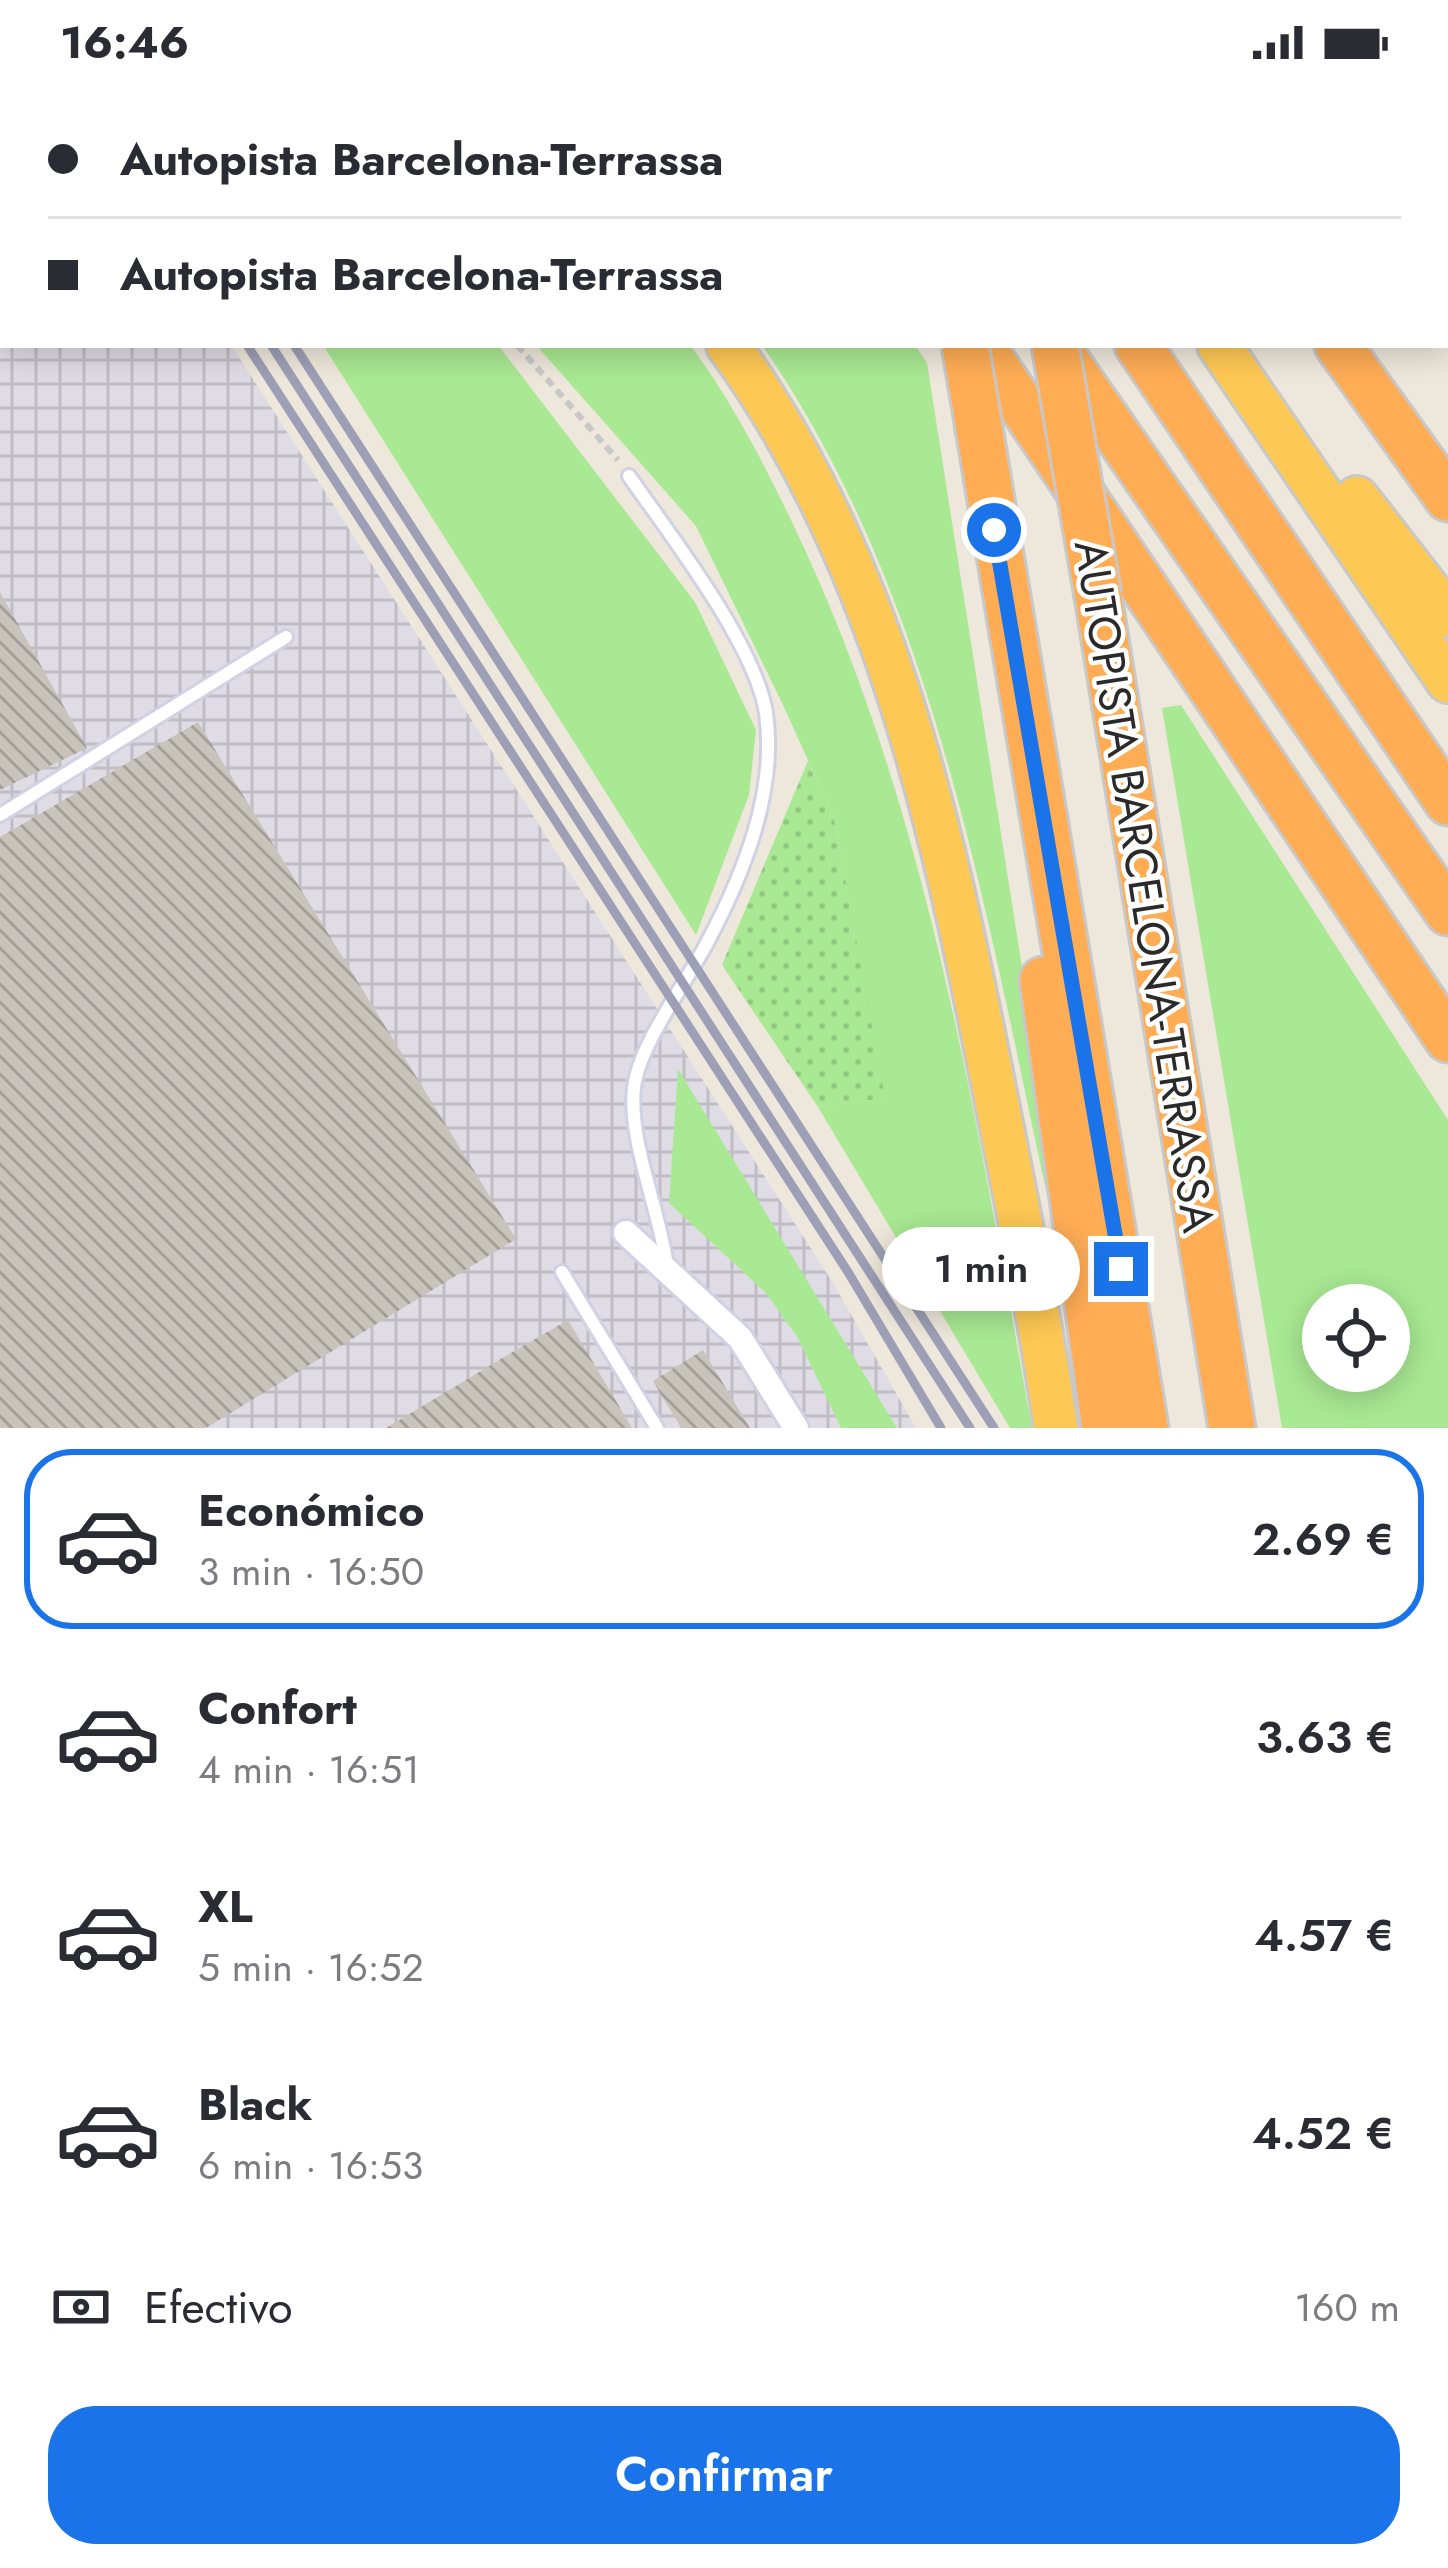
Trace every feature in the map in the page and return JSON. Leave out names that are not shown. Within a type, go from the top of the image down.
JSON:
[{"type":"highway","points":[[730,348],[794,450],[833,526],[881,644],[916,752],[977,1003],[1056,1428]]},
{"type":"highway","name":"AUTOPISTA BARCELONA-TERRASSA","points":[[961,348],[979,428],[1063,914],[1145,1428]]},
{"type":"highway","points":[[962,348],[1146,589]]},
{"type":"highway","points":[[983,348],[1448,1039]]},
{"type":"highway","name":"AUTOPISTA BARCELONA-TERRASSA","points":[[1056,348],[1232,1428]]},
{"type":"highway","points":[[1057,348],[1448,911]]},
{"type":"highway","points":[[1140,348],[1448,802]]},
{"type":"highway","points":[[1221,348],[1448,681]]},
{"type":"highway","points":[[1240,348],[1448,616]]},
{"type":"highway","points":[[1340,348],[1448,498]]},
{"type":"highway","points":[[994,530],[1002,701],[1106,1428]]},
{"type":"street","points":[[626,1233],[740,1337],[796,1428]]},
{"type":"lane","points":[[629,476],[724,615],[766,710],[767,784],[746,853],[710,940],[634,1084],[634,1128],[661,1217],[667,1271]]},
{"type":"lane","points":[[0,815],[286,637]]},
{"type":"lane","points":[[562,1272],[657,1428]]},
{"type":"path","points":[[521,348],[629,476]]},
{"type":"shaded area","points":[[0,348],[233,348],[833,1283],[916,1428],[0,1428]]},
{"type":"green space","points":[[325,348],[500,348],[695,602],[756,730],[749,795],[696,935]]},
{"type":"green space","points":[[539,348],[692,348],[744,429],[790,518],[838,626],[912,850],[967,1080],[1032,1428],[1010,1428],[818,1107],[884,1098],[834,818],[696,526]]},
{"type":"green space","points":[[764,348],[917,348],[927,363],[1069,1266],[1063,1267],[955,789],[877,557],[825,448]]},
{"type":"green space","points":[[1181,705],[1448,1120],[1448,1428],[1282,1428],[1162,708]]},
{"type":"green space","points":[[808,761],[834,818],[885,1098],[818,1107],[722,965]]},
{"type":"green space","points":[[678,1069],[897,1428],[841,1428],[798,1338],[766,1293],[669,1203]]},
{"type":"building","points":[[0,592],[87,748],[0,790]]},
{"type":"building","points":[[198,722],[516,1239],[206,1428],[0,1428],[0,837]]},
{"type":"building","points":[[568,1320],[632,1428],[386,1428],[509,1354]]},
{"type":"building","points":[[703,1350],[750,1428],[681,1428],[653,1381]]},
{"type":"railway","points":[[249,348],[848,1272],[941,1428]]},
{"type":"railway","points":[[273,348],[970,1428]]},
{"type":"railway","points":[[296,348],[994,1428]]},
{"type":"route","points":[[994,530],[1121,1269]]}]
